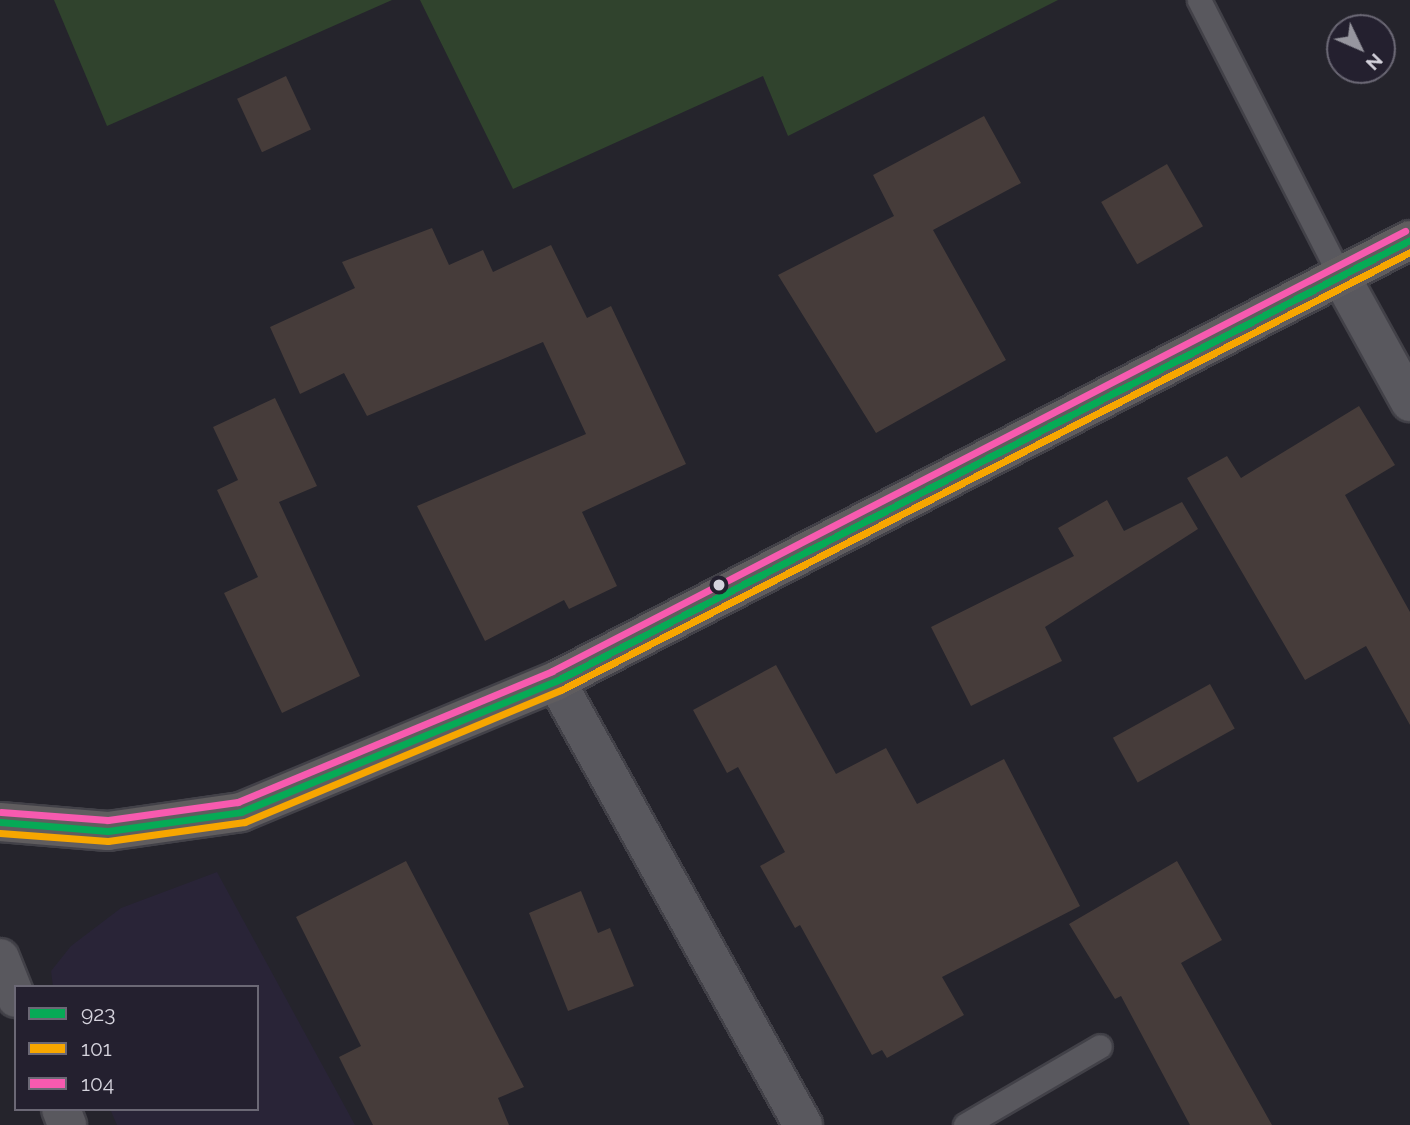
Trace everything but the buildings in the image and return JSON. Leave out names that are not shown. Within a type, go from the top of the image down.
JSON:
[{"type":"street","points":[[0,822],[108,831],[241,812],[556,681],[1410,240]]},
{"type":"street","points":[[1341,277],[1410,402]]},
{"type":"street","points":[[556,681],[803,1125]]},
{"type":"street","points":[[0,958],[14,994]]},
{"type":"lane","points":[[1199,0],[1341,277]]},
{"type":"lane","points":[[965,1125],[1100,1046]]},
{"type":"shaded area","points":[[217,872],[355,1125],[117,1125],[111,1111],[259,1111],[259,985],[53,985],[51,971],[71,946],[121,908]]},
{"type":"green space","points":[[54,0],[392,0],[107,126]]},
{"type":"green space","points":[[420,0],[1058,0],[788,136],[763,76],[513,189]]},
{"type":"transit line","name":"104","points":[[1,812],[108,820],[238,802],[552,671],[1405,231]]},
{"type":"transit line","name":"923","points":[[0,822],[108,831],[241,812],[556,681],[1410,240]]},
{"type":"transit line","name":"101","points":[[0,833],[108,841],[245,822],[561,690],[1410,252]]}]
